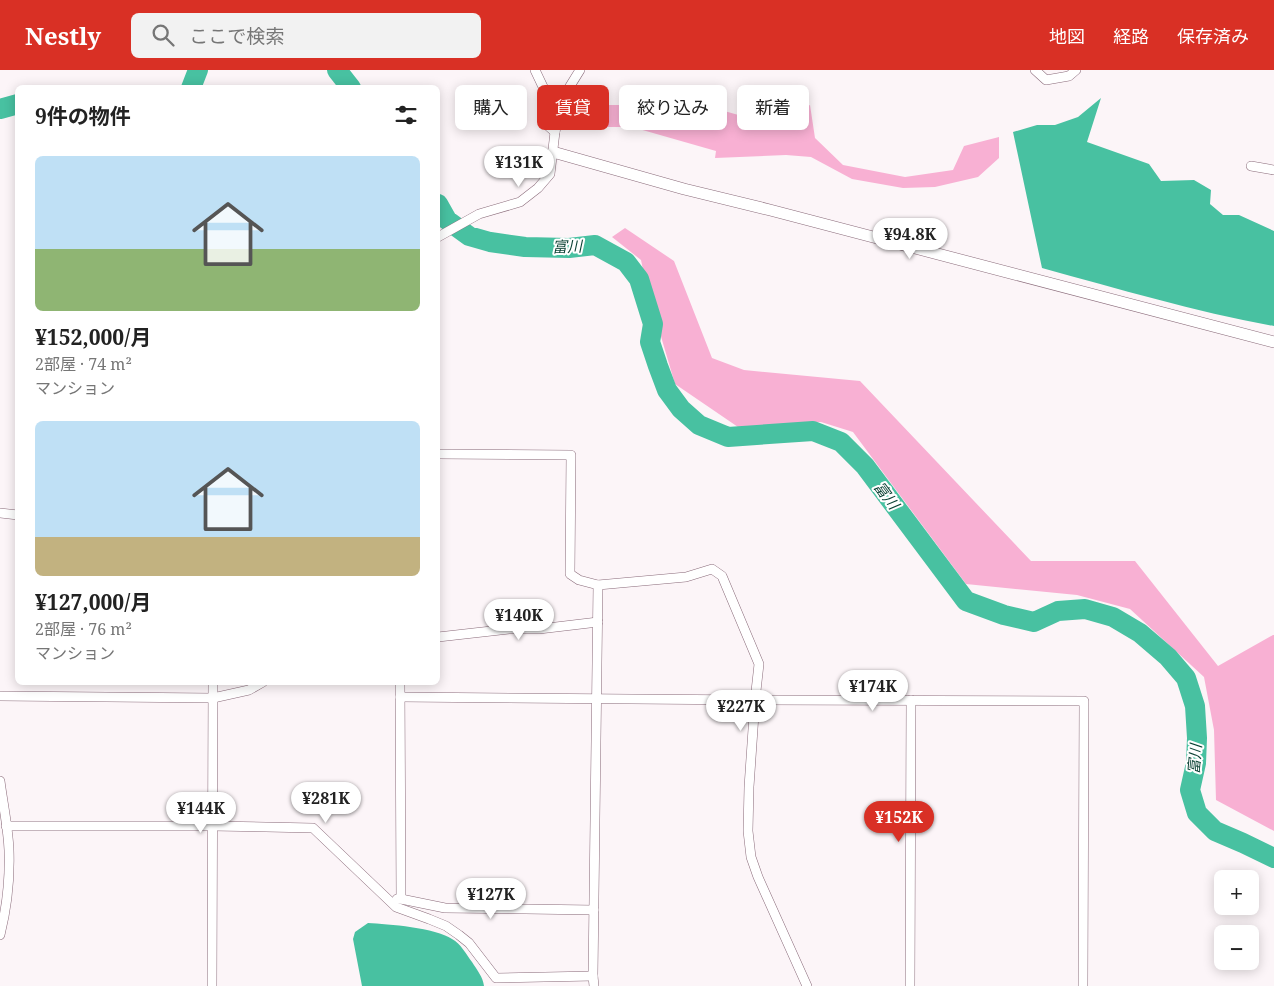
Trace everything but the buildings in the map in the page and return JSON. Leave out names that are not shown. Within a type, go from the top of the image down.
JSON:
[{"type":"street","points":[[535,70],[544,89],[547,125],[555,132]]},
{"type":"street","points":[[440,236],[479,214],[520,202],[538,188],[550,174],[555,132],[562,99],[580,70]]},
{"type":"street","points":[[1035,70],[1046,80],[1069,76],[1076,70]]},
{"type":"street","points":[[553,152],[684,189],[1274,342]]},
{"type":"street","points":[[1251,166],[1274,170]]},
{"type":"street","points":[[440,454],[572,455],[570,574],[579,580],[598,585],[686,577],[712,569],[722,576],[760,664],[755,700],[748,796],[748,831],[751,857],[758,877],[807,986]]},
{"type":"street","points":[[0,513],[15,515]]},
{"type":"street","points":[[6,826],[312,828],[396,907],[446,926],[460,935],[496,978],[594,981],[598,585]]},
{"type":"street","points":[[440,637],[598,622]]},
{"type":"street","points":[[212,986],[213,685]]},
{"type":"street","points":[[0,696],[213,698],[249,690],[258,685]]},
{"type":"street","points":[[400,685],[401,899]]},
{"type":"street","points":[[400,696],[1084,701],[1083,986]]},
{"type":"street","points":[[910,986],[911,700]]},
{"type":"street","points":[[0,781],[9,850],[8,884],[4,920],[0,934]]},
{"type":"street","points":[[389,900],[401,899],[445,908],[594,910]]},
{"type":"shaded area","points":[[1101,98],[1087,142],[1149,164],[1161,181],[1194,180],[1211,190],[1210,204],[1223,215],[1239,215],[1274,231],[1274,326],[1187,307],[1042,268],[1013,132],[1037,125],[1055,125],[1078,117]]},
{"type":"shaded area","points":[[609,105],[619,105],[619,127],[609,127]]},
{"type":"shaded area","points":[[810,105],[815,138],[843,165],[905,177],[953,170],[964,146],[999,137],[999,158],[978,177],[935,187],[903,188],[852,179],[811,157],[786,155],[715,158],[716,151],[642,130],[727,130],[727,112],[737,115],[737,130],[809,130]]},
{"type":"shaded area","points":[[625,228],[674,261],[712,358],[744,370],[860,381],[1031,561],[1135,561],[1218,666],[1274,635],[1274,831],[1216,800],[1214,730],[1204,677],[1130,609],[1077,595],[966,584],[853,432],[821,422],[738,427],[675,384],[647,289],[641,260],[612,237]]},
{"type":"shaded area","points":[[368,923],[424,929],[445,935],[461,946],[481,977],[484,986],[362,986],[353,939],[355,932]]},
{"type":"waterway","name":"富川","points":[[192,85],[198,70]]},
{"type":"waterway","name":"富川","points":[[337,70],[349,85]]},
{"type":"waterway","name":"富川","points":[[0,109],[15,105]]},
{"type":"waterway","name":"富川","points":[[440,208],[447,220],[469,236],[490,242],[525,247],[569,248],[595,245],[626,262],[639,279],[653,324],[650,342],[658,366],[667,390],[681,409],[699,425],[728,437],[813,431],[841,442],[865,466],[966,601],[1004,615],[1034,622],[1058,611],[1085,609],[1113,617],[1140,633],[1168,657],[1186,678],[1195,706],[1196,763],[1190,790],[1197,813],[1215,831],[1274,858]]}]
